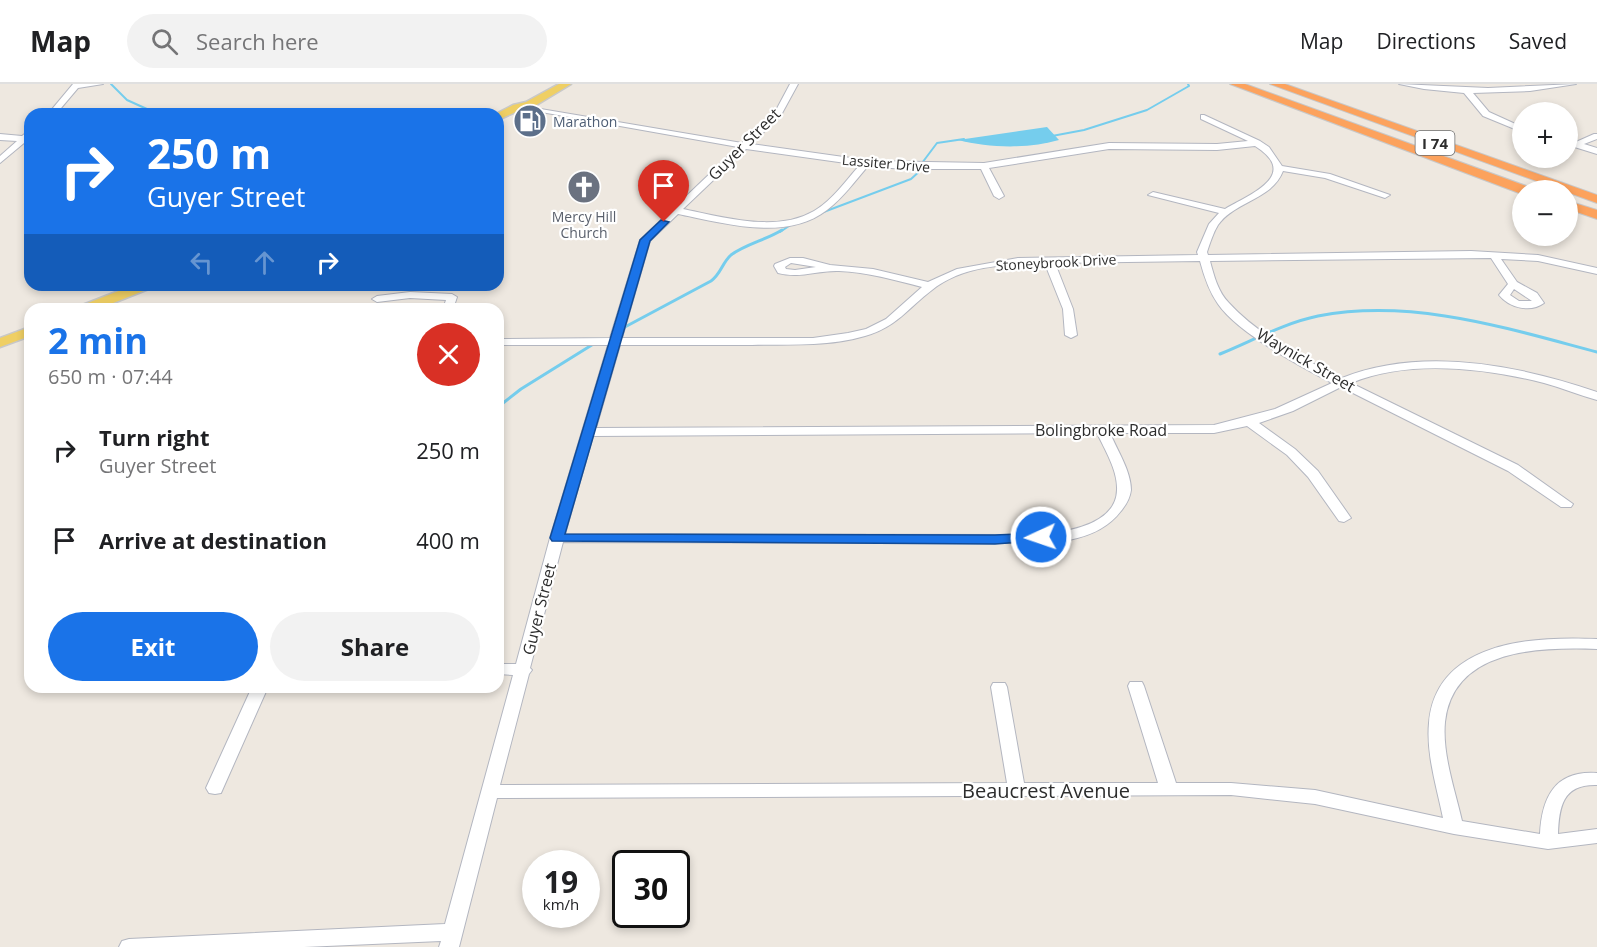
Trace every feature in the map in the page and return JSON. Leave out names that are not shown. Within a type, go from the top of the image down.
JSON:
[{"type":"highway","name":"I 74","points":[[1235,84],[1512,186]]},
{"type":"highway","name":"I 74","points":[[1275,84],[1597,199]]},
{"type":"highway","points":[[1578,209],[1597,215]]},
{"type":"main road","points":[[517,107],[518,103],[552,84]]},
{"type":"main road","points":[[504,114],[517,107],[529,105],[566,84]]},
{"type":"main road","points":[[100,303],[131,291]]},
{"type":"main road","points":[[0,343],[24,333]]},
{"type":"street","points":[[57,108],[77,85],[99,84]]},
{"type":"street","name":"Guyer Street","points":[[451,940],[557,538],[645,240],[777,115],[794,84]]},
{"type":"street","points":[[1403,84],[1467,91],[1525,90],[1572,84]]},
{"type":"street","points":[[1467,91],[1486,114],[1512,126]]},
{"type":"street","name":"Lassiter Drive","points":[[517,107],[744,146],[866,163],[930,167],[984,166],[1109,146],[1217,147],[1257,143]]},
{"type":"street","points":[[1204,117],[1257,143],[1273,156],[1279,168],[1279,173],[1270,186],[1226,212],[1214,225],[1206,238],[1202,252],[1204,258]]},
{"type":"street","points":[[1578,141],[1597,136]]},
{"type":"street","points":[[0,137],[24,137]]},
{"type":"street","points":[[0,160],[24,140]]},
{"type":"street","points":[[1578,145],[1597,151]]},
{"type":"street","points":[[675,211],[749,224],[800,219],[817,213],[826,206],[866,163]]},
{"type":"street","points":[[984,166],[999,196]]},
{"type":"street","points":[[1279,168],[1327,176],[1385,195]]},
{"type":"street","points":[[1153,195],[1226,212]]},
{"type":"street","points":[[1494,255],[1513,284]]},
{"type":"street","name":"Stoneybrook Drive","points":[[504,342],[842,339],[883,327],[901,314],[930,286],[966,270],[992,264],[1049,260],[1494,255],[1538,258],[1597,271]]},
{"type":"street","name":"Waynick Street","points":[[1204,258],[1210,280],[1224,304],[1248,326],[1310,367],[1514,468],[1566,504]]},
{"type":"street","points":[[1049,260],[1068,309],[1071,334]]},
{"type":"street","points":[[828,268],[867,271],[930,286]]},
{"type":"street","points":[[377,298],[410,295],[452,297],[450,303]]},
{"type":"street","name":"Bolingbroke Road","points":[[590,432],[1214,429],[1251,423],[1363,375],[1392,369],[1444,366],[1522,375],[1597,396]]},
{"type":"street","points":[[1251,423],[1291,452],[1313,474],[1344,518]]},
{"type":"street","points":[[557,538],[995,539],[1064,536],[1092,529],[1106,520],[1123,498],[1124,486],[1102,430]]},
{"type":"street","points":[[1454,826],[1438,741],[1437,722],[1444,694],[1456,676],[1491,654],[1522,646],[1558,643],[1597,644]]},
{"type":"street","points":[[504,669],[524,670]]},
{"type":"street","points":[[1136,686],[1169,789]]},
{"type":"street","points":[[999,687],[1017,790]]},
{"type":"street","points":[[215,788],[257,693]]},
{"type":"street","points":[[1548,842],[1549,816],[1560,791],[1570,783],[1591,778],[1597,779]]},
{"type":"street","name":"Beaucrest Avenue","points":[[489,792],[1231,789],[1315,797],[1454,826],[1548,842],[1597,836]]},
{"type":"street","points":[[129,947],[451,940]]},
{"type":"water","points":[[1047,127],[1059,140],[1034,145],[1008,146],[982,145],[958,140]]},
{"type":"waterway","points":[[111,84],[127,100],[145,108]]},
{"type":"waterway","points":[[1052,136],[1084,130],[1147,110],[1189,86],[1188,84]]},
{"type":"waterway","points":[[922,163],[937,143],[964,139]]},
{"type":"waterway","points":[[821,213],[911,179],[921,170]]},
{"type":"waterway","points":[[780,232],[792,224]]},
{"type":"waterway","points":[[623,328],[711,281],[731,255],[782,230]]},
{"type":"waterway","points":[[1220,354],[1305,319],[1354,311],[1424,313],[1459,318],[1597,352]]},
{"type":"waterway","points":[[504,402],[521,389],[595,343]]},
{"type":"place","name":"Marathon","points":[[530,121]]},
{"type":"place","name":"Mercy Hill Church","points":[[584,187]]},
{"type":"route","points":[[664,222],[645,240],[557,538],[995,539],[1041,537]]}]
